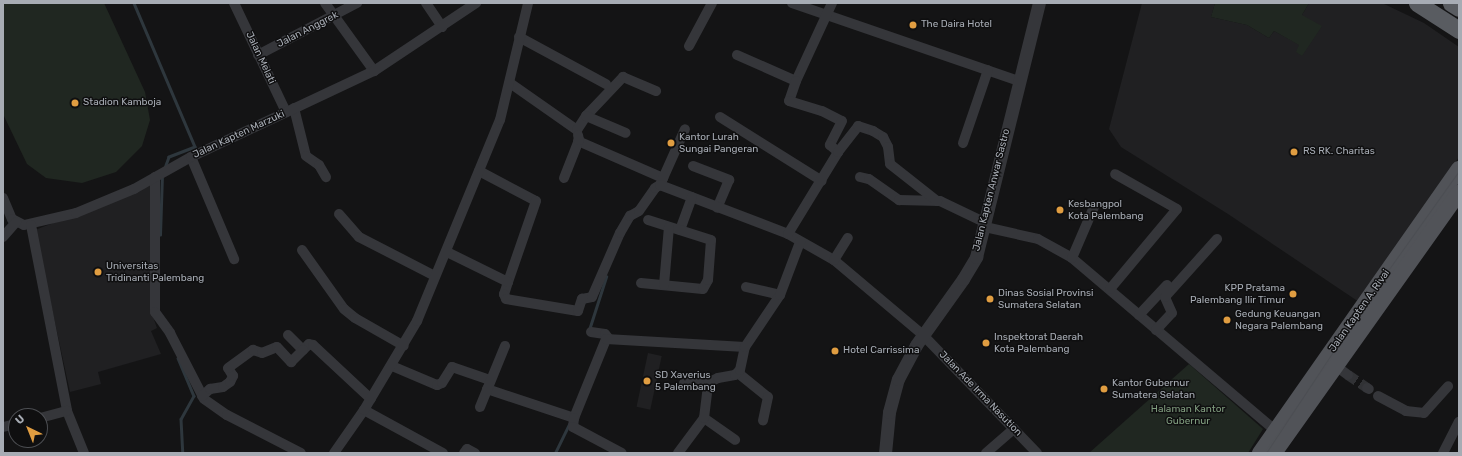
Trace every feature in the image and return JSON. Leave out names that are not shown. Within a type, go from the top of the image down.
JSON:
[{"type":"highway","points":[[1417,3],[1459,30]]},
{"type":"highway","points":[[1451,3],[1459,8]]},
{"type":"main road","name":"Jalan Kapten A. Rivai","points":[[1260,453],[1459,169]]},
{"type":"main road","name":"Jalan Kapten A. Rivai","points":[[1274,453],[1342,370],[1459,193]]},
{"type":"street","name":"Jalan Melati","points":[[234,3],[258,55],[290,110],[306,156],[319,165],[326,177]]},
{"type":"street","points":[[325,3],[374,71]]},
{"type":"street","name":"Jalan Anggrek","points":[[258,55],[334,17],[357,3]]},
{"type":"street","points":[[426,3],[442,27]]},
{"type":"street","name":"Jalan Kapten Marzuki","points":[[10,220],[31,225],[76,213],[160,175],[191,158],[374,71],[476,3]]},
{"type":"street","points":[[334,453],[364,410],[404,346],[447,252],[500,120],[528,3]]},
{"type":"street","points":[[792,3],[1019,81]]},
{"type":"street","points":[[832,3],[796,81],[789,101],[822,111],[842,120],[830,144],[838,152]]},
{"type":"street","name":"Jalan Kapten Anwar Sastro","points":[[885,453],[894,390],[903,367],[972,265],[986,225],[1019,81],[1040,3]]},
{"type":"street","points":[[689,46],[711,4]]},
{"type":"street","points":[[519,37],[606,84]]},
{"type":"street","points":[[737,55],[796,81]]},
{"type":"street","points":[[963,143],[988,70]]},
{"type":"street","points":[[564,178],[578,141],[577,130],[586,116],[623,77],[656,91]]},
{"type":"street","points":[[510,83],[577,130]]},
{"type":"street","points":[[586,116],[626,133]]},
{"type":"street","points":[[720,117],[822,181]]},
{"type":"street","points":[[788,234],[822,181],[838,152],[856,127],[873,131],[887,142],[890,164],[937,201],[986,225],[1038,239],[1072,258],[1276,432]]},
{"type":"street","points":[[479,171],[536,201],[504,294],[508,300],[579,311],[582,299],[592,297],[620,233],[662,181],[685,129]]},
{"type":"street","name":"Jalan Ade Irma Nasution","points":[[578,141],[692,197],[788,234],[834,260],[924,335],[1037,453]]},
{"type":"street","points":[[191,158],[234,259]]},
{"type":"street","points":[[693,166],[729,180],[718,208]]},
{"type":"street","points":[[1110,289],[1177,209],[1115,174]]},
{"type":"street","points":[[160,175],[154,312],[167,328],[202,396],[227,415],[301,453]]},
{"type":"street","points":[[860,178],[869,179],[899,200],[937,201]]},
{"type":"street","points":[[680,230],[692,197]]},
{"type":"street","points":[[3,198],[10,220],[3,237]]},
{"type":"street","points":[[1072,258],[1094,208]]},
{"type":"street","points":[[339,214],[359,237],[436,276]]},
{"type":"street","points":[[641,283],[702,289],[707,285],[711,242],[648,220]]},
{"type":"street","points":[[31,225],[66,411],[84,453]]},
{"type":"street","points":[[664,285],[669,227]]},
{"type":"street","points":[[834,260],[848,238]]},
{"type":"street","points":[[1156,330],[1172,313],[1165,297],[1217,239]]},
{"type":"street","points":[[738,373],[745,347],[780,295],[800,242]]},
{"type":"street","points":[[1139,315],[1199,249]]},
{"type":"street","points":[[302,250],[344,308],[355,318],[404,346]]},
{"type":"street","points":[[447,252],[508,282]]},
{"type":"street","points":[[746,286],[780,295]]},
{"type":"street","points":[[591,332],[605,334],[609,339]]},
{"type":"street","points":[[288,335],[303,350]]},
{"type":"street","points":[[622,453],[573,427],[572,417],[602,343],[609,339],[745,347]]},
{"type":"street","points":[[202,396],[210,389],[223,387],[230,382],[232,376],[228,368],[252,350],[262,353],[277,347],[291,362],[309,344],[313,345],[371,398]]},
{"type":"street","points":[[480,407],[505,346]]},
{"type":"street","points":[[392,366],[437,385],[442,383],[452,368],[489,385],[572,417]]},
{"type":"street","points":[[684,383],[708,383],[738,373]]},
{"type":"street","points":[[738,373],[767,395],[769,402],[763,420]]},
{"type":"street","points":[[678,453],[704,418],[708,383]]},
{"type":"street","points":[[1378,396],[1406,411],[1424,413],[1448,386]]},
{"type":"street","points":[[364,410],[442,453]]},
{"type":"street","points":[[48,416],[66,411]]},
{"type":"street","points":[[704,418],[735,440]]},
{"type":"street","points":[[1443,453],[1455,437],[1459,422]]},
{"type":"street","points":[[986,453],[1014,429]]},
{"type":"street","points":[[464,453],[467,449],[475,453]]},
{"type":"shaded area","name":"RS RK. Charitas","points":[[1142,3],[1215,3],[1211,17],[1247,25],[1269,38],[1274,31],[1300,45],[1302,56],[1302,15],[1309,3],[1382,3],[1424,23],[1459,47],[1459,157],[1359,302],[1228,214],[1121,147],[1109,129]]},
{"type":"shaded area","name":"Universitas Tridinanti Palembang","points":[[152,185],[152,314],[157,328],[151,331],[161,354],[98,372],[101,384],[70,392],[35,230]]},
{"type":"shaded area","name":"SD Xaverius 5 Palembang","points":[[648,353],[662,356],[650,410],[637,407]]},
{"type":"green space","name":"Stadion Kamboja","points":[[3,3],[104,3],[145,92],[150,120],[142,146],[116,172],[82,183],[46,178],[27,164],[3,114]]},
{"type":"green space","points":[[1215,3],[1309,3],[1302,15],[1322,26],[1302,56],[1296,52],[1299,45],[1274,31],[1269,38],[1247,25],[1211,17]]},
{"type":"green space","name":"Halaman Kantor Gubernur","points":[[1189,364],[1263,429],[1248,453],[1089,453]]},
{"type":"waterway","points":[[134,3],[195,147],[169,157],[165,168]]},
{"type":"waterway","points":[[160,235],[162,176]]},
{"type":"waterway","points":[[589,330],[606,277]]},
{"type":"waterway","points":[[178,358],[194,396],[181,419],[183,453]]},
{"type":"waterway","points":[[555,453],[569,424]]},
{"type":"tunnel","points":[[1348,375],[1367,388]]},
{"type":"tram line","points":[[1266,453],[1374,290],[1459,171]]},
{"type":"place","name":"The Daira Hotel","points":[[913,25]]},
{"type":"place","name":"Stadion Kamboja","points":[[75,103]]},
{"type":"place","name":"Kantor Lurah Sungai Pangeran","points":[[671,143]]},
{"type":"place","name":"RS RK. Charitas","points":[[1294,152]]},
{"type":"place","name":"Kesbangpol Kota Palembang","points":[[1060,210]]},
{"type":"place","name":"Universitas Tridinanti Palembang","points":[[98,272]]},
{"type":"place","name":"KPP Pratama Palembang Ilir Timur","points":[[1293,294]]},
{"type":"place","name":"Dinas Sosial Provinsi Sumatera Selatan","points":[[990,299]]},
{"type":"place","name":"Gedung Keuangan Negara Palembang","points":[[1227,320]]},
{"type":"place","name":"Inspektorat Daerah Kota Palembang","points":[[986,343]]},
{"type":"place","name":"Hotel Carrissima","points":[[835,351]]},
{"type":"place","name":"SD Xaverius 5 Palembang","points":[[647,381]]},
{"type":"place","name":"Kantor Gubernur Sumatera Selatan","points":[[1104,389]]}]
